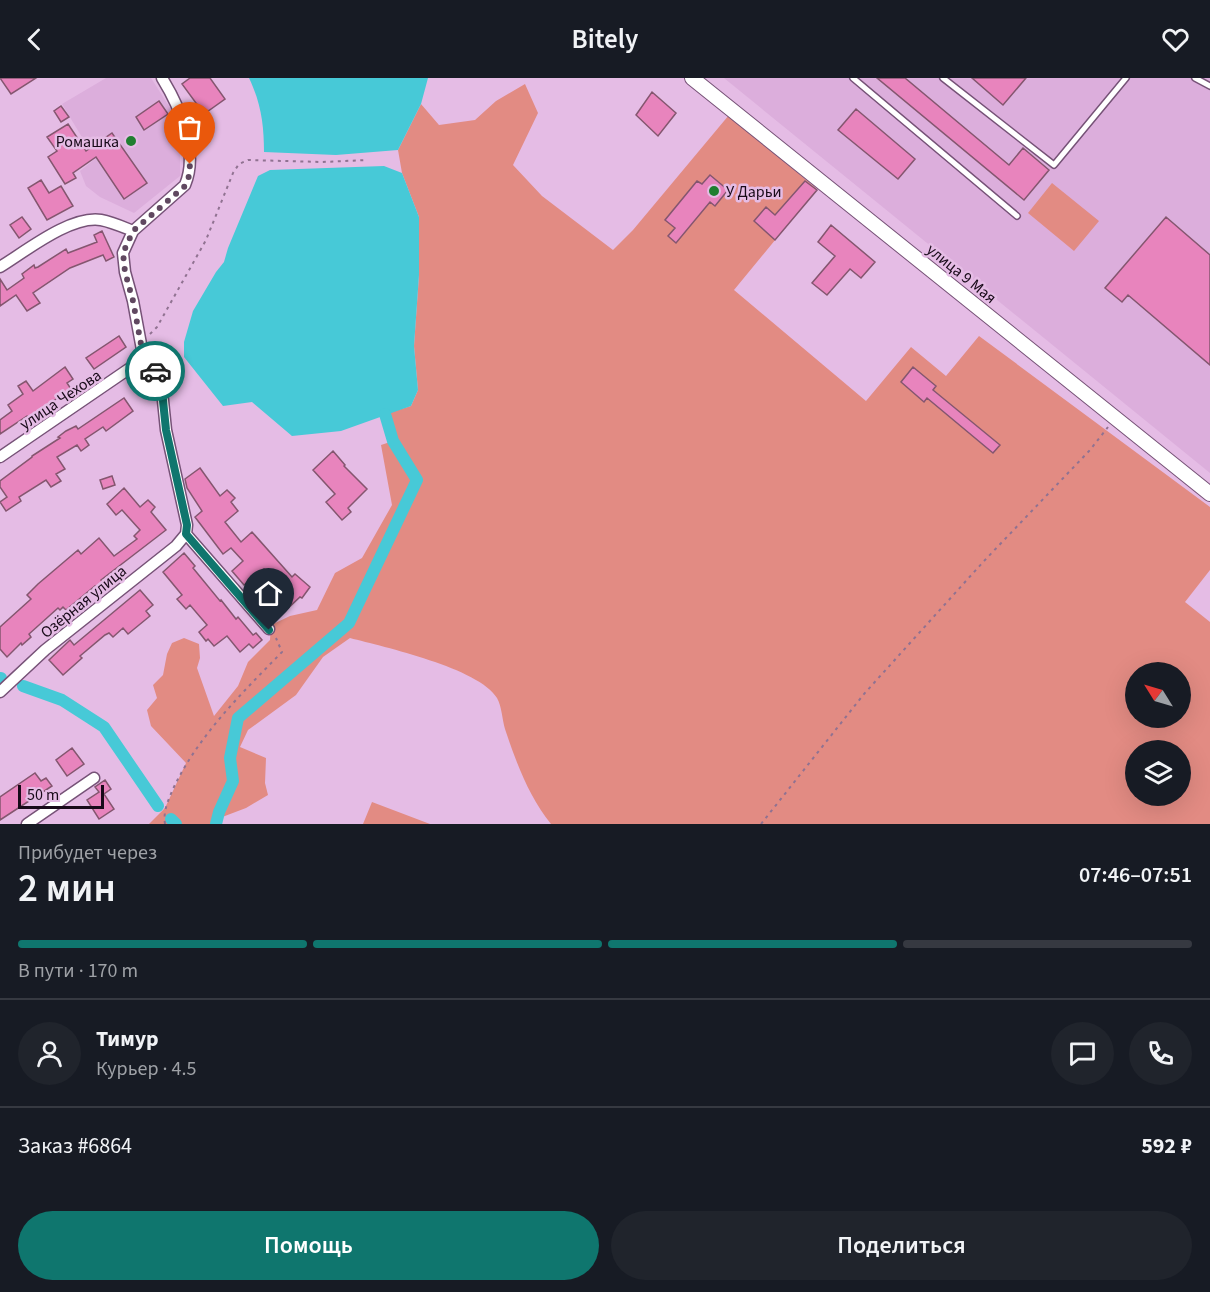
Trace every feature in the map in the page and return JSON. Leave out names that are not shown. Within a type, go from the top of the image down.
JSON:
[{"type":"street","points":[[162,78],[179,110],[189,148],[189,176],[185,186],[133,231],[123,253],[124,261],[143,355],[161,381],[166,430],[187,525],[186,534],[269,630]]},
{"type":"street","name":"улица 9 Мая","points":[[692,78],[1210,494]]},
{"type":"street","points":[[0,267],[68,225],[82,220],[101,220],[133,231]]},
{"type":"street","name":"улица Чехова","points":[[0,457],[136,364],[143,355]]},
{"type":"street","name":"Озёрная улица","points":[[0,692],[45,650],[176,546],[186,534]]},
{"type":"street","points":[[27,824],[94,778]]},
{"type":"lane","points":[[854,78],[1017,216]]},
{"type":"lane","points":[[943,78],[1054,165],[1126,78]]},
{"type":"lane","points":[[1195,78],[1210,86]]},
{"type":"path","points":[[142,343],[157,327],[206,240],[239,164],[248,160],[322,162],[367,160]]},
{"type":"path","points":[[761,824],[864,694],[984,561],[1090,450],[1116,418]]},
{"type":"path","points":[[165,824],[165,808],[186,763],[233,701],[282,652],[278,640],[269,630]]},
{"type":"shaded area","name":"Ромашка","points":[[106,78],[151,78],[174,114],[180,135],[180,176],[134,213],[100,197],[86,186],[80,171],[95,159],[62,104]]},
{"type":"shaded area","points":[[249,78],[428,78],[421,104],[398,150],[336,155],[264,152],[261,114]]},
{"type":"shaded area","points":[[724,78],[1210,78],[1210,473]]},
{"type":"shaded area","points":[[525,84],[538,113],[513,165],[542,196],[613,250],[633,230],[729,115],[817,189],[734,290],[866,401],[911,347],[946,376],[979,336],[1210,507],[1210,570],[1185,602],[1210,622],[1210,824],[551,824],[524,779],[505,729],[499,702],[487,687],[452,668],[430,660],[350,638],[323,657],[296,695],[248,730],[240,747],[266,758],[265,783],[268,795],[246,808],[217,819],[216,824],[149,824],[165,808],[186,763],[151,726],[147,710],[157,698],[153,685],[163,675],[167,654],[172,643],[184,638],[199,644],[200,658],[197,668],[214,716],[238,686],[248,662],[270,640],[271,625],[290,616],[317,610],[335,573],[362,558],[392,505],[381,445],[393,441],[385,414],[411,406],[418,390],[414,346],[419,275],[419,217],[402,173],[398,150],[421,104],[439,125],[475,120],[496,101]]},
{"type":"shaded area","points":[[384,166],[402,173],[419,217],[419,275],[414,346],[418,390],[411,406],[341,431],[292,436],[252,402],[223,406],[184,357],[184,342],[193,311],[224,262],[258,176],[270,170]]},
{"type":"shaded area","points":[[1052,183],[1099,221],[1074,251],[1028,213]]},
{"type":"shaded area","points":[[372,802],[430,824],[363,824]]},
{"type":"building","points":[[0,78],[36,78],[11,94]]},
{"type":"building","points":[[190,78],[210,78],[225,99],[204,114],[182,84]]},
{"type":"building","points":[[877,78],[905,78],[1009,165],[1023,148],[1049,170],[1024,200]]},
{"type":"building","points":[[972,78],[1026,78],[1003,105]]},
{"type":"building","points":[[652,92],[676,113],[658,136],[636,115]]},
{"type":"building","points":[[159,101],[168,114],[144,130],[136,117]]},
{"type":"building","points":[[61,106],[69,117],[61,122],[54,111]]},
{"type":"building","points":[[856,109],[915,159],[898,179],[838,130]]},
{"type":"building","points":[[68,124],[86,151],[112,133],[147,183],[124,199],[96,157],[73,173],[76,178],[65,184],[48,157],[57,151],[47,137]]},
{"type":"building","points":[[710,175],[728,190],[715,206],[710,202],[676,243],[668,236],[675,228],[665,220],[697,181],[702,184]]},
{"type":"building","points":[[41,180],[49,193],[61,186],[73,206],[47,220],[28,188]]},
{"type":"building","points":[[805,181],[817,190],[775,240],[754,221],[766,207],[775,215]]},
{"type":"building","points":[[22,217],[31,229],[19,238],[10,225]]},
{"type":"building","points":[[1166,217],[1210,255],[1210,365],[1128,295],[1122,302],[1105,288]]},
{"type":"building","points":[[831,225],[875,262],[861,278],[850,269],[827,295],[812,283],[835,256],[818,242]]},
{"type":"building","points":[[102,231],[114,257],[106,261],[103,255],[70,268],[33,293],[40,303],[27,311],[16,295],[0,306],[0,279],[7,290],[24,278],[22,274],[34,265],[35,268],[38,267],[66,249],[68,253],[97,242],[94,235]]},
{"type":"building","points":[[119,336],[126,347],[94,369],[86,358]]},
{"type":"building","points":[[65,367],[73,379],[67,383],[71,389],[0,434],[0,420],[12,411],[8,405],[23,394],[18,386],[26,381],[33,391]]},
{"type":"building","points":[[913,367],[936,386],[933,390],[1000,445],[993,453],[927,398],[924,402],[901,382]]},
{"type":"building","points":[[124,398],[133,411],[106,431],[103,427],[85,439],[89,445],[81,451],[77,445],[57,457],[65,469],[56,474],[61,481],[51,487],[46,480],[19,497],[21,501],[6,511],[0,502],[7,497],[0,487],[0,481],[60,438],[58,437],[66,431],[76,426],[78,429]]},
{"type":"building","points":[[333,451],[344,466],[367,489],[348,508],[351,512],[342,520],[326,502],[335,494],[313,470]]},
{"type":"building","points":[[200,468],[220,496],[227,490],[235,498],[231,502],[238,511],[225,522],[241,542],[252,532],[292,577],[295,574],[310,587],[302,598],[300,597],[282,614],[277,608],[271,614],[260,603],[277,585],[264,569],[244,585],[232,571],[243,561],[231,548],[223,554],[195,517],[202,511],[187,488],[185,479]]},
{"type":"building","points":[[112,476],[115,485],[103,489],[100,480]]},
{"type":"building","points":[[124,488],[140,507],[148,500],[155,507],[151,512],[166,530],[101,580],[105,584],[97,590],[95,586],[66,610],[63,607],[60,610],[58,608],[29,634],[31,637],[7,657],[0,649],[0,627],[31,599],[27,595],[38,584],[78,550],[81,554],[99,538],[114,556],[137,539],[134,536],[140,530],[122,510],[116,515],[107,504]]},
{"type":"building","points":[[184,553],[195,566],[193,568],[236,619],[238,617],[253,635],[256,633],[262,640],[253,648],[249,644],[240,652],[227,636],[214,646],[208,639],[206,641],[199,632],[207,625],[190,605],[186,609],[177,599],[182,595],[163,572]]},
{"type":"building","points":[[140,590],[153,605],[146,611],[150,616],[128,634],[123,628],[113,637],[109,633],[105,635],[80,656],[82,658],[63,675],[49,660],[70,640],[74,645]]},
{"type":"building","points":[[72,748],[84,764],[67,776],[56,760]]},
{"type":"building","points":[[35,773],[41,781],[46,778],[52,786],[0,820],[0,797]]},
{"type":"building","points":[[105,780],[111,789],[104,794],[114,809],[99,819],[87,800],[99,792],[95,787]]},
{"type":"waterway","points":[[216,824],[233,781],[230,758],[238,718],[349,623],[417,480],[393,441],[385,414]]},
{"type":"waterway","points":[[23,686],[62,700],[104,727],[158,806]]},
{"type":"waterway","points":[[171,819],[176,824]]},
{"type":"way so far","points":[[155,371],[143,355],[123,253],[133,231],[185,186],[190,164]]},
{"type":"place","name":"Ромашка","points":[[131,141]]},
{"type":"place","name":"У Дарьи","points":[[714,191]]},
{"type":"route","points":[[155,371],[163,390],[166,430],[187,525],[186,534],[269,630]]}]
